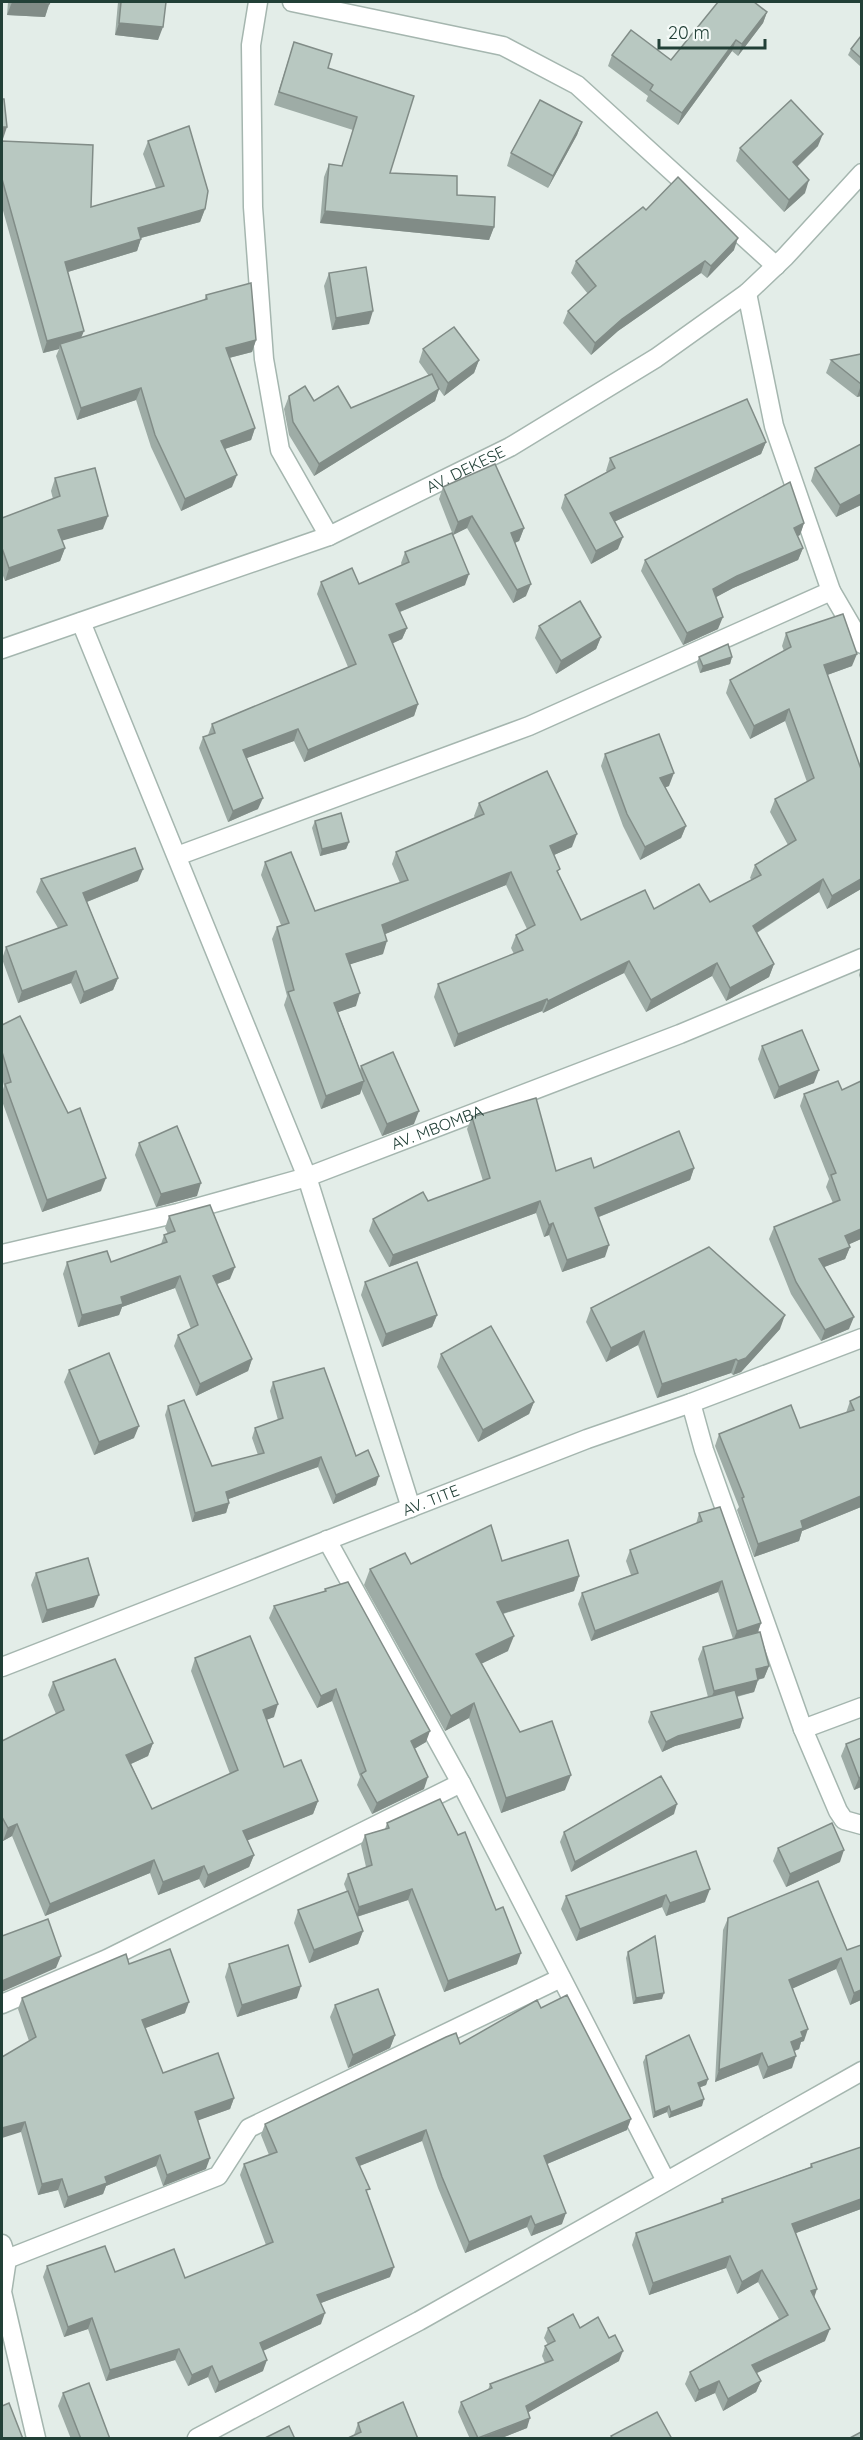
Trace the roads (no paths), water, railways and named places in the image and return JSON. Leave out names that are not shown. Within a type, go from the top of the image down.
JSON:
[{"type":"street","points":[[258,2],[251,45],[253,207],[264,359],[280,450],[329,536]]},
{"type":"street","points":[[292,2],[503,46],[577,85],[776,266]]},
{"type":"street","name":"AV. DEKESE","points":[[2,649],[329,536],[510,447],[656,358],[747,293],[776,266],[861,173]]},
{"type":"street","points":[[747,293],[774,426],[831,591],[861,644]]},
{"type":"street","points":[[177,856],[530,726],[831,591]]},
{"type":"street","points":[[81,622],[307,1177],[411,1508]]},
{"type":"street","name":"AV. MBOMBA","points":[[2,1254],[178,1213],[307,1177],[680,1034],[861,958]]},
{"type":"street","name":"AV. TITE","points":[[2,1667],[587,1439],[691,1403],[861,1338]]},
{"type":"street","points":[[691,1403],[704,1450],[803,1729],[838,1811],[844,1820],[861,1825]]},
{"type":"street","points":[[327,1540],[461,1783],[666,2181]]},
{"type":"street","points":[[803,1729],[861,1707]]},
{"type":"street","points":[[2,2004],[107,1959],[461,1783]]},
{"type":"street","points":[[36,2439],[2,2292],[4,2251],[218,2176],[249,2128],[561,1978]]},
{"type":"street","points":[[197,2439],[419,2321],[861,2071]]}]
